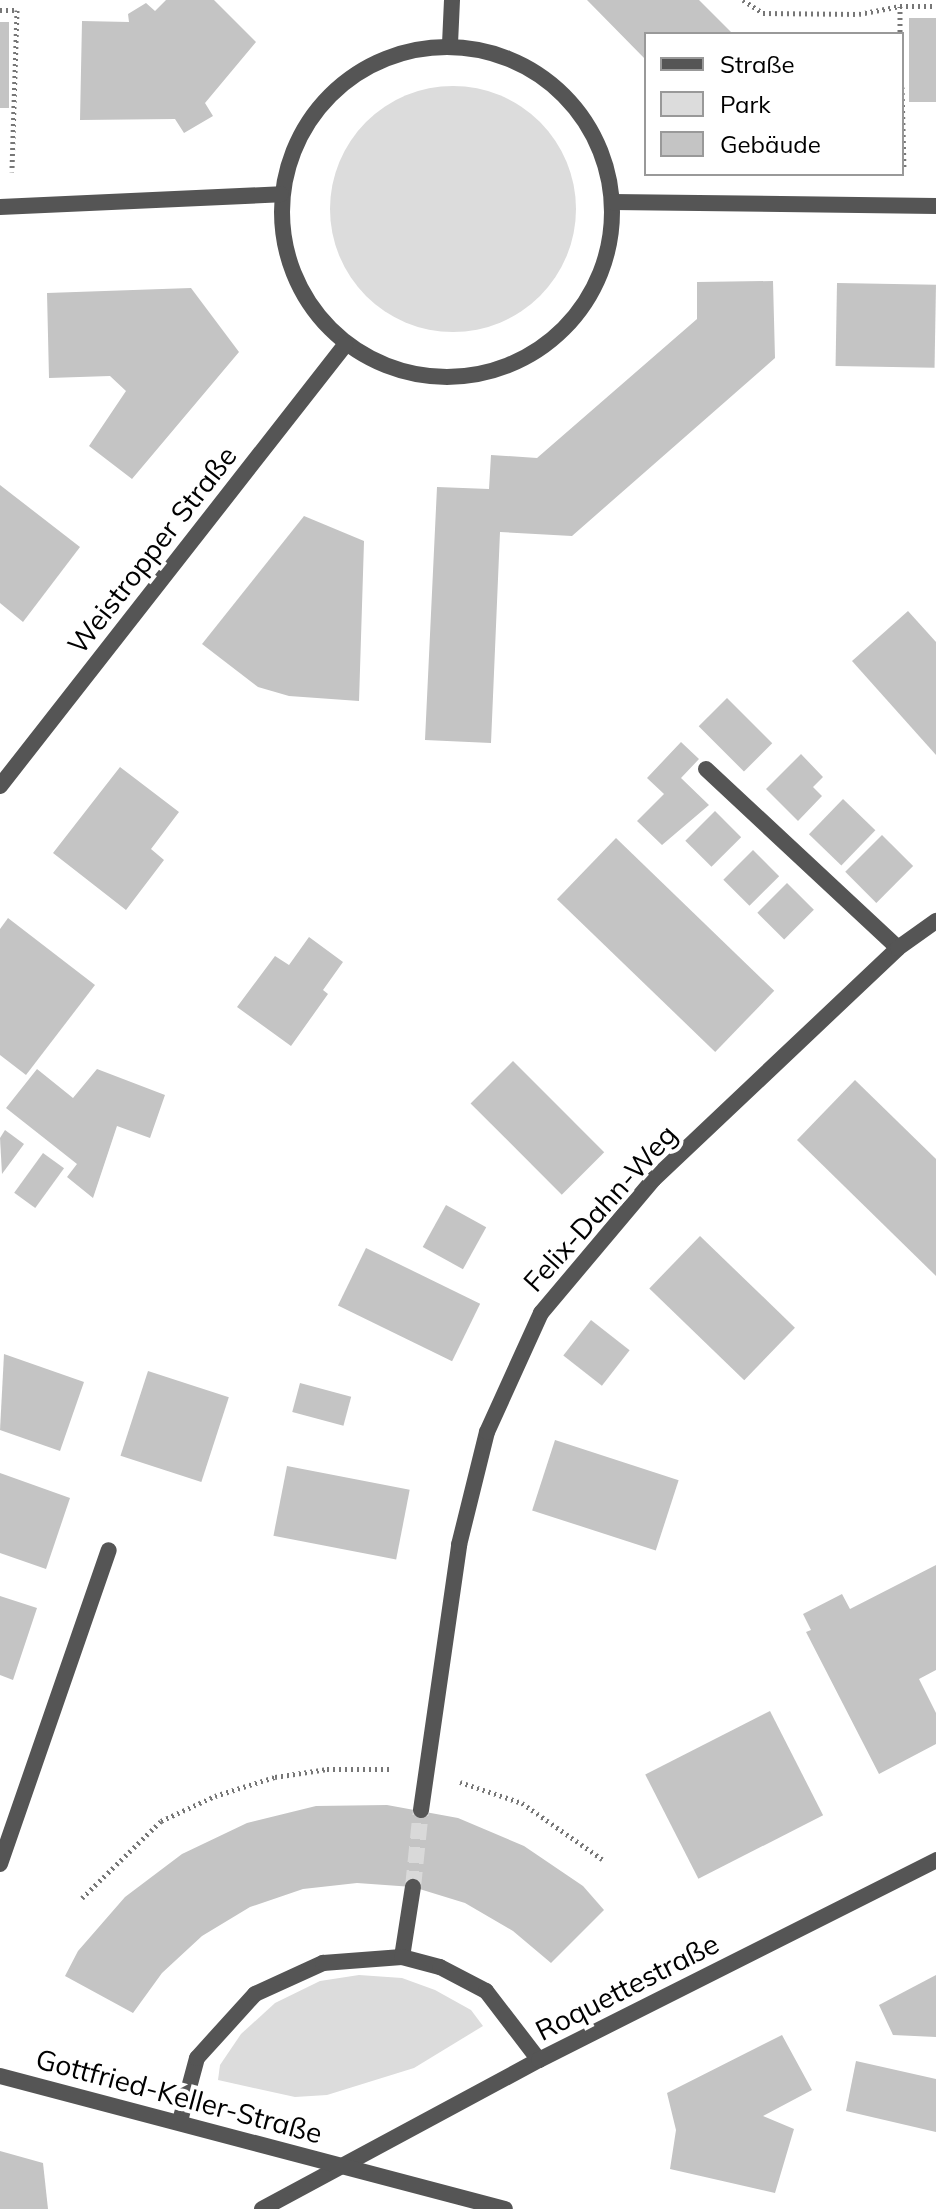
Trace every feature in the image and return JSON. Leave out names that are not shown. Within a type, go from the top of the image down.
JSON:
[{"type":"street","points":[[450,44],[452,0]]},
{"type":"street","points":[[450,44],[517,60],[570,98],[602,148],[612,202],[610,252],[570,325],[521,362],[458,379],[401,374],[345,345],[308,306],[283,246],[281,194],[315,109],[375,60],[450,44]]},
{"type":"street","points":[[6,207],[281,194]]},
{"type":"street","points":[[612,202],[936,206]]},
{"type":"street","name":"Weistropper Straße","points":[[0,786],[345,345]]},
{"type":"street","points":[[706,769],[898,948]]},
{"type":"street","name":"Felix-Dahn-Weg","points":[[421,1810],[459,1545],[487,1432],[541,1313],[654,1179],[898,948],[936,921]]},
{"type":"street","points":[[0,1864],[109,1550]]},
{"type":"street","name":"Roquettestraße","points":[[262,2209],[539,2060],[936,1860]]},
{"type":"street","points":[[402,1957],[413,1887]]},
{"type":"street","points":[[180,2121],[197,2058],[255,1994],[323,1963],[402,1957],[440,1967],[486,1991],[539,2060]]},
{"type":"street","name":"Gottfried-Keller-Straße","points":[[0,2076],[505,2209]]},
{"type":"path","points":[[743,0],[763,13],[859,14],[900,6],[936,6]]},
{"type":"path","points":[[900,6],[900,32]]},
{"type":"path","points":[[0,10],[17,10],[6,207]]},
{"type":"path","points":[[904,166],[905,206]]},
{"type":"path","points":[[82,1898],[161,1821],[215,1796],[275,1777],[327,1769],[377,1767],[426,1772],[522,1803],[602,1859]]},
{"type":"green space","points":[[453,86],[477,88],[500,95],[540,122],[567,162],[574,185],[574,233],[567,256],[540,296],[500,323],[477,330],[453,332],[429,330],[406,323],[366,296],[339,256],[332,233],[330,209],[332,185],[339,162],[366,122],[406,95],[429,88]]},
{"type":"green space","points":[[359,1975],[402,1978],[435,1990],[471,2010],[483,2026],[414,2068],[327,2095],[295,2097],[218,2080],[220,2065],[241,2034],[275,2003],[320,1981]]},
{"type":"building","points":[[166,0],[214,0],[256,42],[205,103],[213,116],[184,133],[175,119],[80,120],[82,21],[129,22],[128,14],[146,3],[155,11]]},
{"type":"building","points":[[587,0],[699,0],[731,32],[644,32],[644,58]]},
{"type":"building","points":[[909,18],[936,18],[936,102],[909,102]]},
{"type":"building","points":[[0,22],[9,22],[9,108],[0,108]]},
{"type":"building","points":[[773,281],[775,358],[572,536],[500,532],[491,743],[425,740],[437,487],[489,489],[491,455],[537,458],[697,319],[697,282]]},
{"type":"building","points":[[837,283],[936,285],[935,368],[836,366]]},
{"type":"building","points":[[191,288],[239,352],[132,479],[89,446],[126,391],[110,376],[49,378],[47,293]]},
{"type":"building","points":[[0,485],[80,547],[23,622],[0,603]]},
{"type":"building","points":[[304,516],[364,541],[359,701],[289,696],[258,687],[202,644]]},
{"type":"building","points":[[908,611],[936,642],[936,755],[852,661]]},
{"type":"building","points":[[727,698],[772,743],[744,772],[699,726]]},
{"type":"building","points":[[681,742],[699,759],[681,778],[709,805],[662,845],[637,821],[664,794],[647,778]]},
{"type":"building","points":[[801,754],[823,777],[813,787],[822,796],[798,821],[766,789]]},
{"type":"building","points":[[120,767],[179,812],[151,849],[164,860],[126,910],[53,853]]},
{"type":"building","points":[[843,799],[875,830],[841,866],[809,834]]},
{"type":"building","points":[[715,811],[741,837],[711,867],[685,841]]},
{"type":"building","points":[[882,835],[913,866],[876,903],[845,872]]},
{"type":"building","points":[[616,838],[774,991],[715,1052],[557,899]]},
{"type":"building","points":[[753,850],[779,876],[749,906],[723,880]]},
{"type":"building","points":[[787,883],[814,910],[784,940],[757,913]]},
{"type":"building","points":[[8,918],[95,985],[26,1075],[0,1055],[0,929]]},
{"type":"building","points":[[309,937],[343,962],[323,990],[328,994],[291,1046],[237,1007],[275,956],[289,965]]},
{"type":"building","points":[[513,1061],[604,1152],[562,1195],[471,1103]]},
{"type":"building","points":[[37,1069],[73,1098],[97,1069],[165,1095],[150,1138],[117,1126],[93,1198],[67,1177],[77,1164],[6,1108]]},
{"type":"building","points":[[855,1080],[936,1159],[936,1276],[797,1140]]},
{"type":"building","points":[[5,1130],[24,1144],[2,1174],[0,1138]]},
{"type":"building","points":[[43,1153],[64,1168],[35,1208],[14,1193]]},
{"type":"building","points":[[446,1205],[486,1227],[463,1269],[423,1247]]},
{"type":"building","points":[[700,1236],[795,1328],[744,1380],[649,1289]]},
{"type":"building","points":[[366,1248],[480,1304],[452,1361],[338,1306]]},
{"type":"building","points":[[591,1320],[630,1350],[602,1386],[563,1355]]},
{"type":"building","points":[[4,1354],[84,1382],[60,1451],[0,1430]]},
{"type":"building","points":[[148,1371],[229,1397],[201,1482],[120,1456]]},
{"type":"building","points":[[300,1383],[351,1397],[343,1426],[292,1412]]},
{"type":"building","points":[[555,1440],[679,1480],[656,1551],[532,1510]]},
{"type":"building","points":[[287,1466],[410,1490],[396,1560],[273,1536]]},
{"type":"building","points":[[0,1473],[70,1498],[46,1569],[0,1553]]},
{"type":"building","points":[[936,1565],[936,1670],[919,1679],[936,1713],[936,1744],[879,1774],[806,1632],[811,1630],[803,1614],[842,1594],[850,1609]]},
{"type":"building","points":[[0,1596],[37,1608],[13,1680],[0,1675]]},
{"type":"building","points":[[770,1711],[823,1815],[698,1879],[645,1775]]},
{"type":"building","points":[[387,1805],[458,1818],[524,1846],[583,1886],[604,1910],[551,1963],[513,1931],[465,1903],[413,1887],[357,1883],[303,1889],[250,1907],[202,1936],[162,1973],[133,2013],[65,1976],[78,1951],[125,1897],[182,1854],[247,1823],[316,1806]]},
{"type":"building","points":[[936,1975],[936,2037],[893,2035],[879,2005]]},
{"type":"building","points":[[782,2035],[812,2090],[763,2116],[794,2129],[775,2193],[670,2169],[676,2130],[667,2093]]},
{"type":"building","points":[[856,2061],[936,2079],[936,2132],[846,2111]]},
{"type":"building","points":[[0,2151],[43,2163],[48,2209],[0,2209]]},
{"type":"tunnel","points":[[413,1887],[421,1810]]}]
